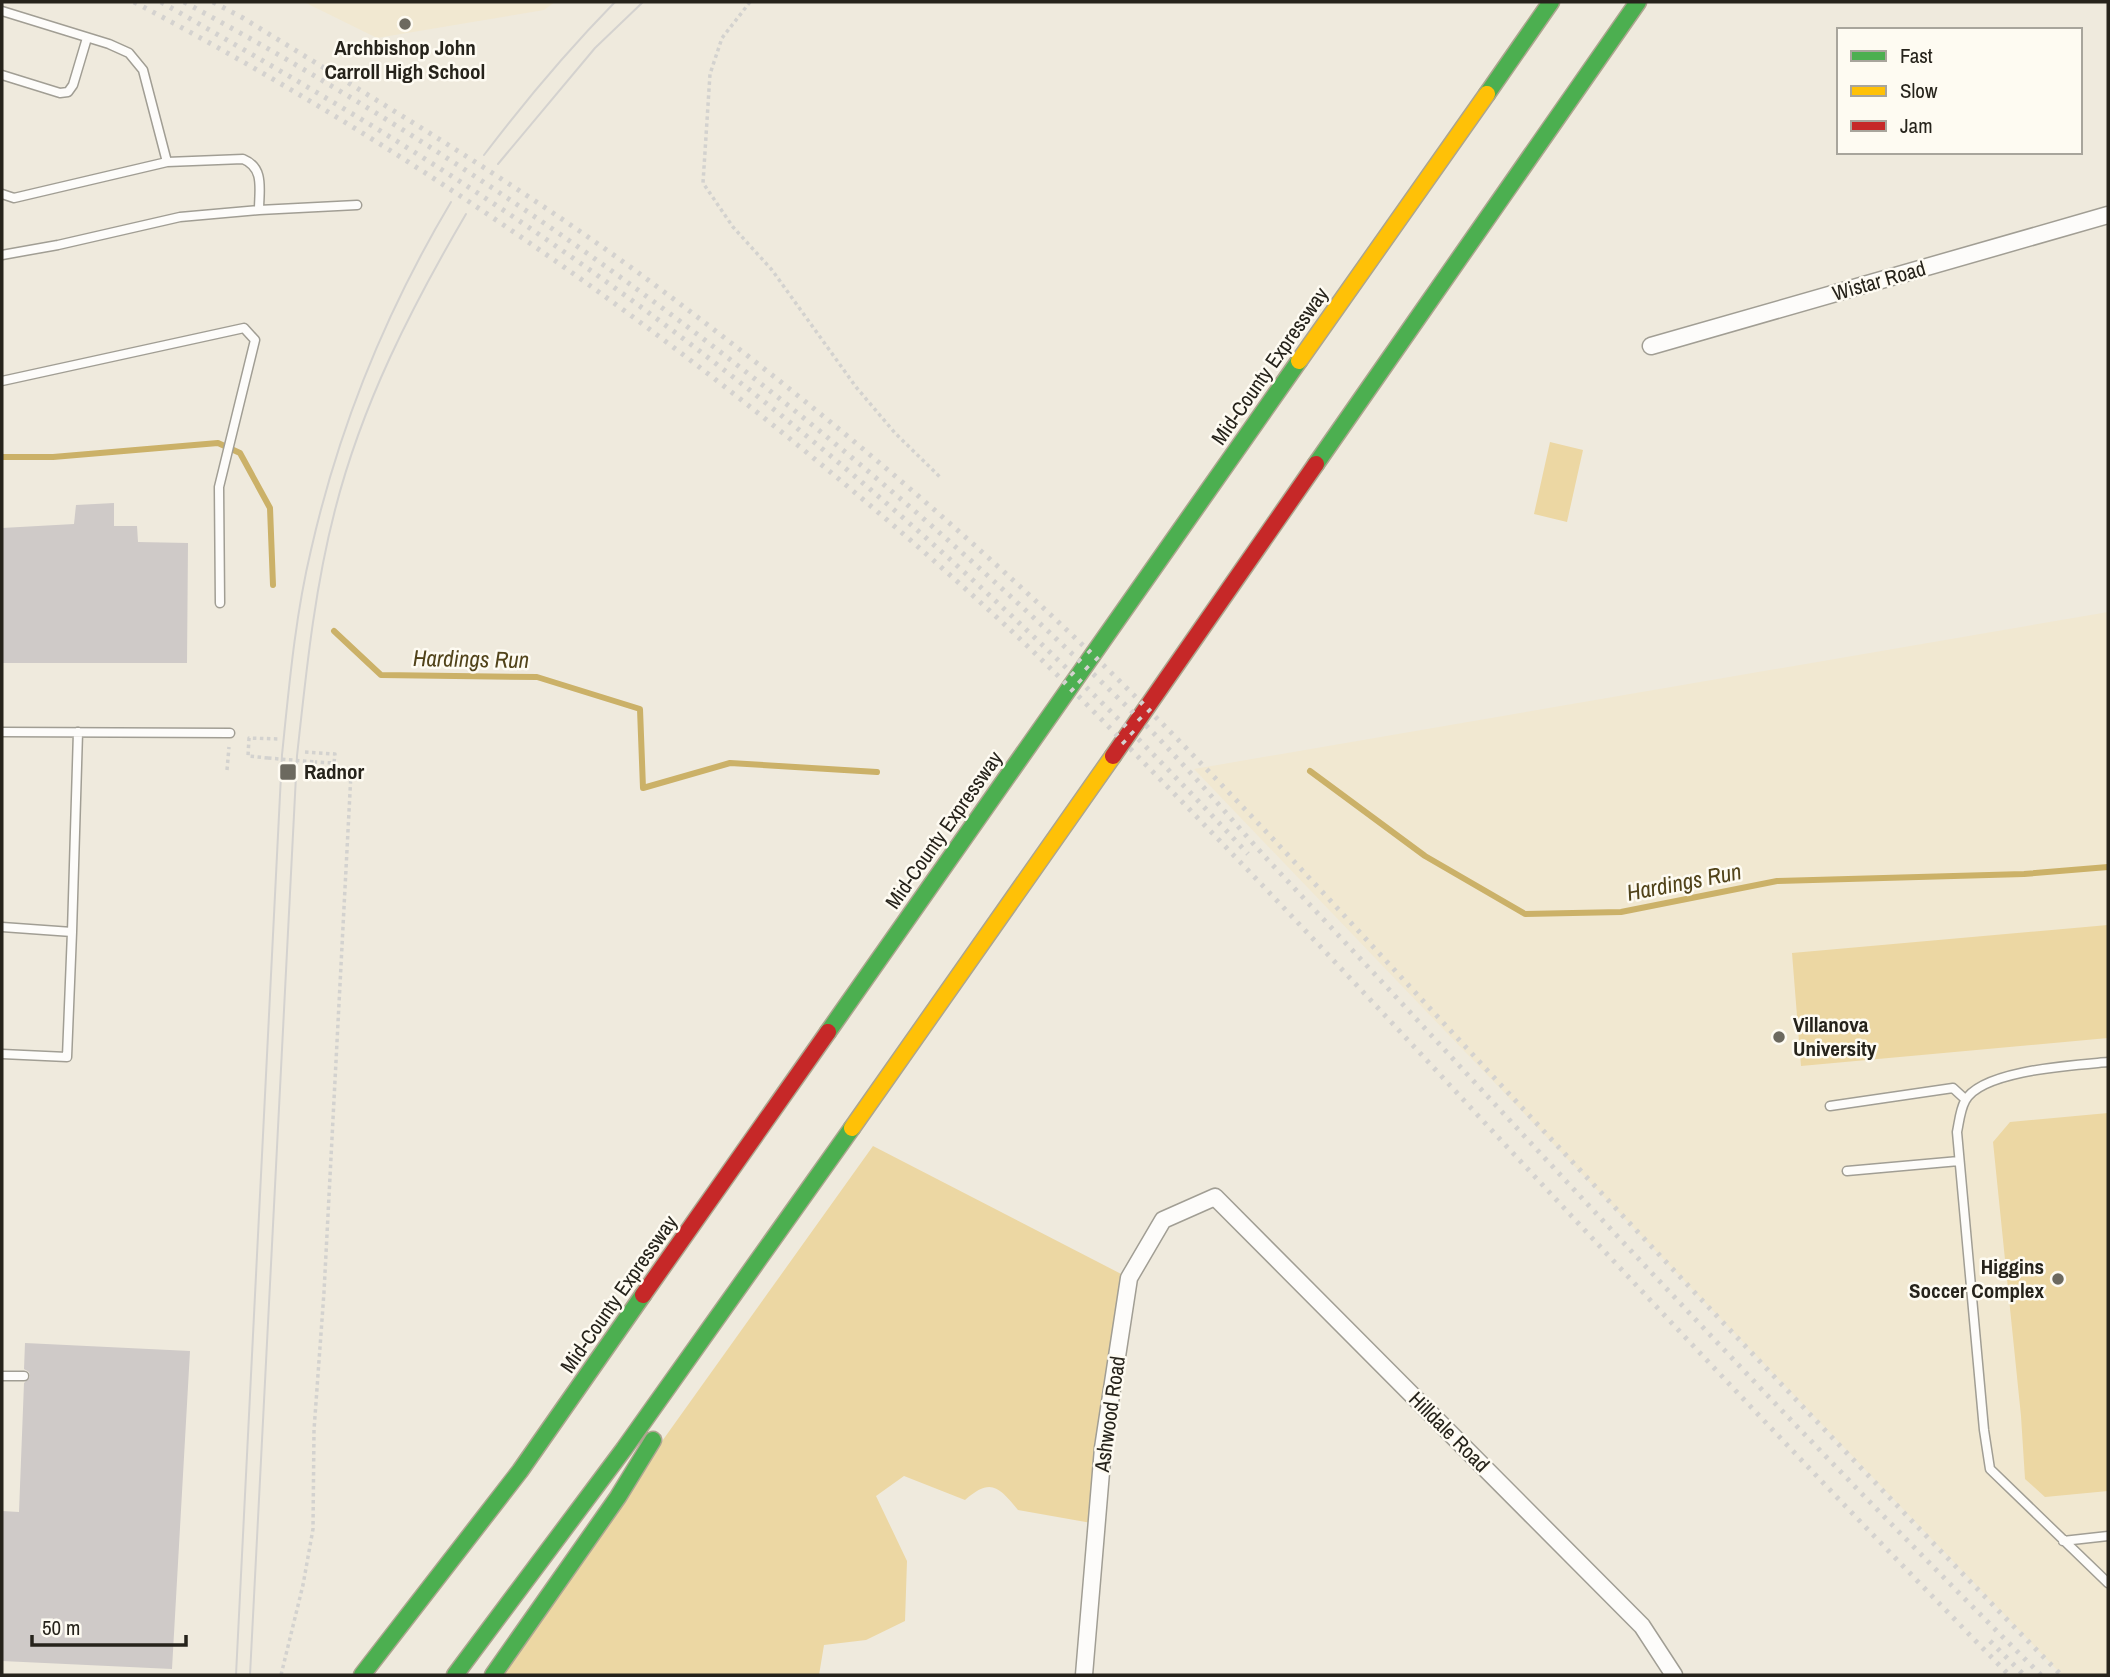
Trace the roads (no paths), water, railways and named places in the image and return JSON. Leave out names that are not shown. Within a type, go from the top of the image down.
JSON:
[{"type":"highway","name":"Mid-County Expressway","points":[[362,1675],[520,1471],[1551,2]]},
{"type":"highway","points":[[454,1675],[527,1582],[646,1420],[987,937],[1638,2]]},
{"type":"highway","points":[[673,1408],[725,1307]]},
{"type":"highway","points":[[493,1675],[618,1497],[659,1431]]},
{"type":"street","name":"Wistar Road","points":[[1651,346],[2108,215]]},
{"type":"street","name":"Ashwood Road","points":[[1084,1675],[1104,1448],[1129,1278],[1163,1220],[1215,1197]]},
{"type":"street","name":"Hilldale Road","points":[[1215,1197],[1642,1626],[1674,1675]]},
{"type":"lane","points":[[2,11],[129,53],[143,70],[167,162]]},
{"type":"lane","points":[[2,75],[60,93],[68,92],[73,85],[87,38]]},
{"type":"lane","points":[[2,194],[14,198],[167,162],[243,159],[253,163],[258,171],[259,210]]},
{"type":"lane","points":[[2,254],[180,217],[357,205]]},
{"type":"lane","points":[[2,381],[244,328],[255,340],[219,486],[220,603]]},
{"type":"lane","points":[[2,732],[230,733]]},
{"type":"lane","points":[[2,1054],[66,1057],[78,732]]},
{"type":"lane","points":[[2,927],[72,932]]},
{"type":"lane","points":[[2108,1062],[2017,1073],[1981,1087],[1965,1099],[1956,1132],[1990,1469],[2108,1583]]},
{"type":"lane","points":[[1829,1106],[1953,1088],[1965,1099]]},
{"type":"lane","points":[[1847,1171],[1959,1161]]},
{"type":"lane","points":[[2,1376],[24,1377]]},
{"type":"lane","points":[[2063,1541],[2108,1536]]},
{"type":"waterway","name":"Hardings Run","points":[[2,457],[53,457],[218,443],[240,453],[270,508],[273,585]]},
{"type":"waterway","name":"Hardings Run","points":[[334,631],[381,675],[537,677],[640,709],[643,788],[730,763],[877,772]]},
{"type":"waterway","name":"Hardings Run","points":[[1310,771],[1425,856],[1525,914],[1621,912],[1777,881],[2024,874],[2108,867]]},
{"type":"tram line","points":[[484,155],[547,76],[615,2]]},
{"type":"tram line","points":[[498,164],[595,48],[643,2]]},
{"type":"tram line","points":[[236,1675],[282,755],[297,626],[305,575],[322,504],[350,415],[406,285],[451,202]]},
{"type":"tram line","points":[[250,1675],[297,756],[311,633],[335,510],[359,432],[408,321],[466,214]]},
{"type":"railway","points":[[134,2],[363,133],[582,280],[688,358],[791,440],[892,524],[991,612],[1073,691],[1224,845],[1719,1373],[2009,1675]]},
{"type":"railway","points":[[161,2],[436,166],[547,240],[656,318],[761,399],[864,484],[1062,663],[1248,854]]},
{"type":"railway","points":[[184,2],[306,71],[543,222],[657,304],[769,390],[983,571],[1154,733],[1268,860],[1657,1278],[1809,1439],[2041,1675]]},
{"type":"railway","points":[[213,2],[444,142],[543,206],[640,274],[737,347],[831,423],[1014,581],[1187,749],[1686,1283],[2061,1675]]},
{"type":"railway","points":[[1990,1641],[2024,1675]]},
{"type":"place","name":"Archbishop John Carroll High School","points":[[405,24]]},
{"type":"place","name":"Radnor","points":[[288,772]]},
{"type":"place","name":"Villanova University","points":[[1779,1037]]},
{"type":"place","name":"Higgins Soccer Complex","points":[[2058,1279]]}]
